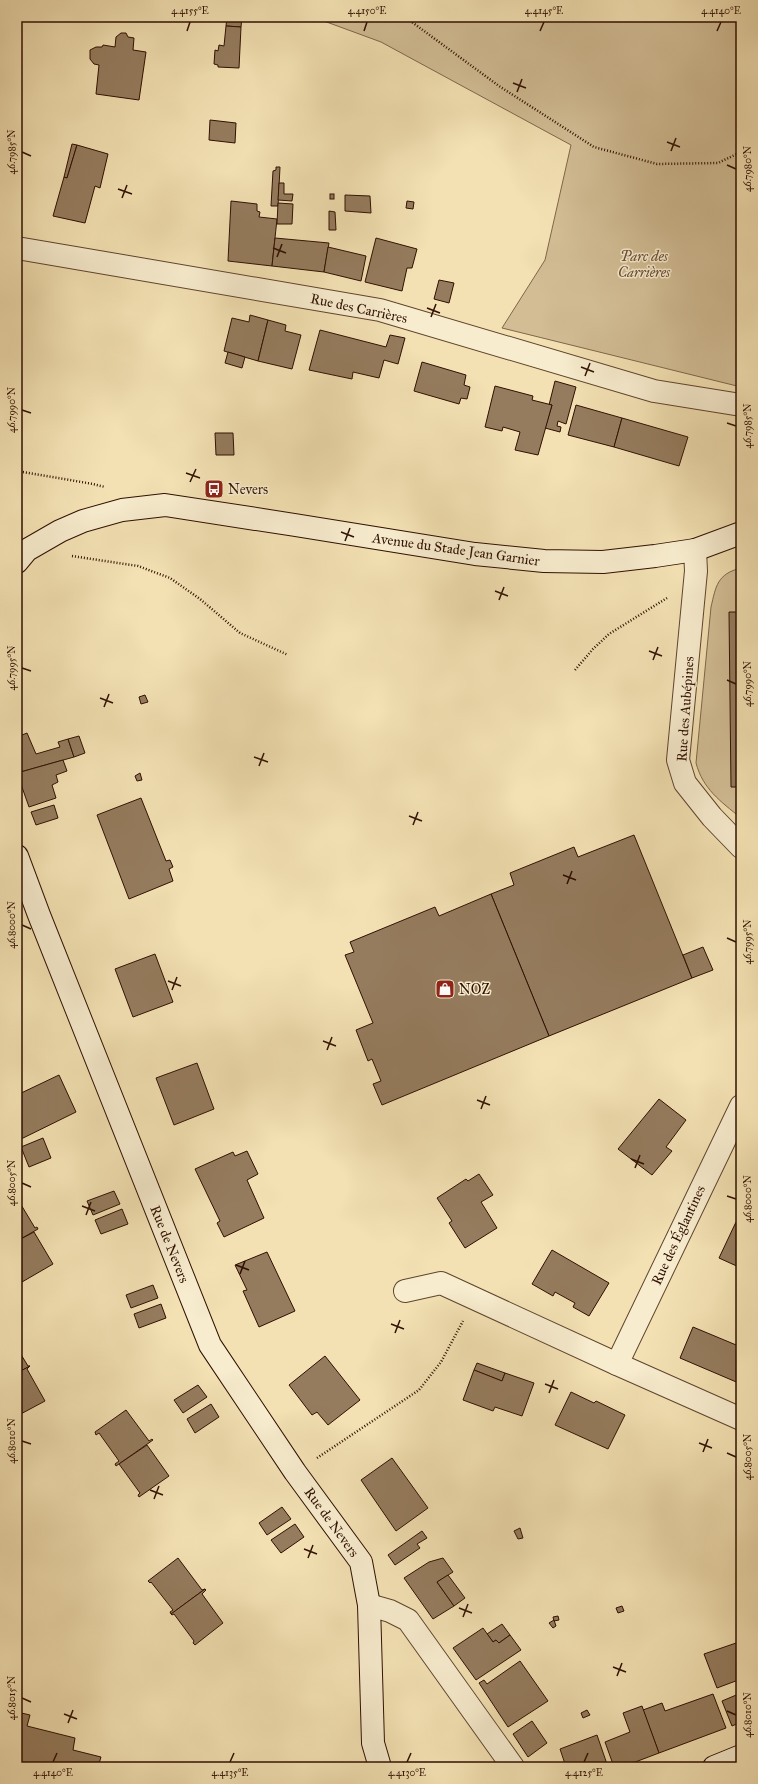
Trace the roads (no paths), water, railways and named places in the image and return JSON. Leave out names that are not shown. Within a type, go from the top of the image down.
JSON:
[{"type":"street","name":"Rue des Carrières","points":[[17,248],[380,310],[654,391],[741,405]]},
{"type":"street","name":"Avenue du Stade Jean Garnier","points":[[20,552],[83,521],[122,510],[165,505],[475,554],[544,561],[603,562],[695,550],[741,534]]},
{"type":"street","name":"Rue des Aubépines","points":[[695,550],[696,571],[678,760],[685,783],[712,817],[741,847]]},
{"type":"street","name":"Rue de Nevers","points":[[17,856],[210,1345],[295,1472],[361,1562],[369,1605],[373,1742],[380,1767]]},
{"type":"street","name":"Rue des Églantines","points":[[617,1364],[741,1106]]},
{"type":"street","points":[[405,1291],[441,1284],[741,1419]]},
{"type":"street","points":[[369,1605],[390,1611],[408,1620],[513,1767]]},
{"type":"street","points":[[714,1767],[741,1756]]},
{"type":"place","name":"Nevers","points":[[214,489]]},
{"type":"place","name":"NOZ","points":[[445,989]]},
{"type":"park label","name":"Parc des Carrières","points":[[644,264]]}]
